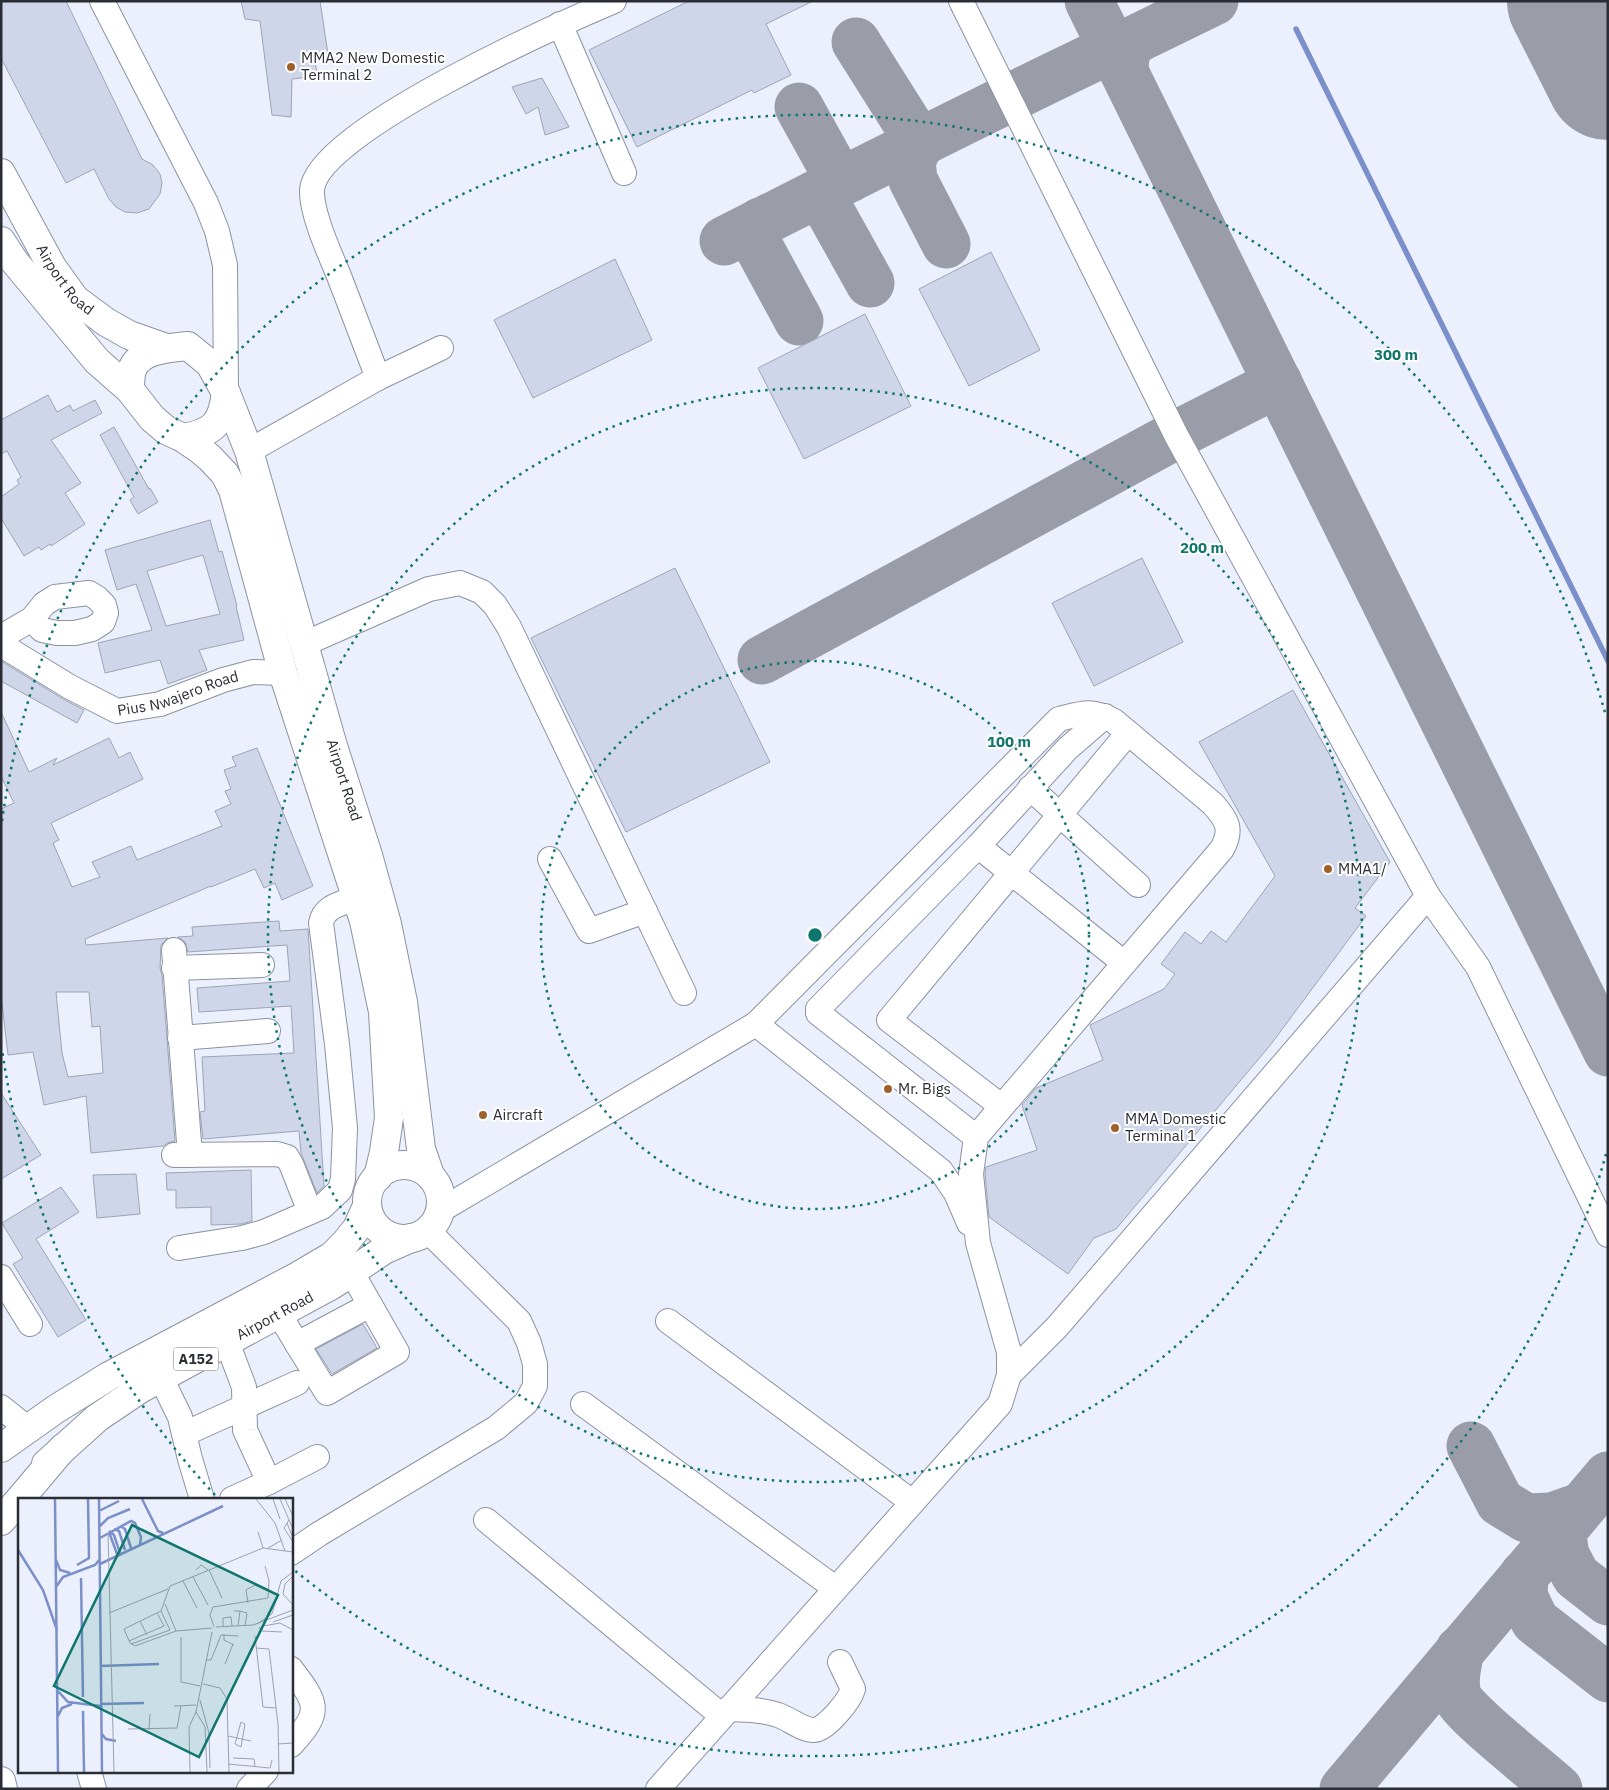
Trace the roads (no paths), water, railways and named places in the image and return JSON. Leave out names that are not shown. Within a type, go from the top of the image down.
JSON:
[{"type":"main road","name":"Airport Road","points":[[1,173],[52,267],[75,299],[106,322],[129,335],[166,348]]},
{"type":"main road","name":"Airport Road","points":[[1,241],[14,261],[97,360],[130,390]]},
{"type":"main road","points":[[188,346],[210,364],[226,393],[223,411],[217,423],[206,433],[183,438],[166,430],[152,418],[130,390],[132,370],[140,359],[166,348],[188,346]]},
{"type":"main road","name":"Airport Road","points":[[226,393],[249,451],[333,746],[368,855],[387,924],[403,1002],[421,1149],[430,1175]]},
{"type":"main road","name":"Airport Road","points":[[183,438],[210,458],[225,474],[233,490],[283,674],[364,921],[383,1012],[389,1118],[378,1177]]},
{"type":"main road","points":[[407,1165],[420,1168],[430,1175],[438,1185],[441,1198],[427,1227],[404,1240],[391,1238],[381,1232],[373,1222],[368,1206],[367,1197],[371,1185],[383,1172],[394,1167],[407,1165]]},
{"type":"main road","name":"Airport Road","points":[[1,1448],[27,1428],[109,1376],[290,1281],[332,1256],[346,1243],[357,1228],[368,1206]]},
{"type":"main road","name":"Airport Road","points":[[1,1510],[29,1479],[97,1418],[140,1389],[279,1314],[352,1272],[384,1250],[427,1227]]},
{"type":"main road","points":[[20,1498],[63,1448]]},
{"type":"main road","points":[[1,1521],[18,1500]]},
{"type":"main road","points":[[1,1781],[3,1789]]},
{"type":"street","points":[[102,1],[206,203],[217,231],[225,265],[226,393]]},
{"type":"street","points":[[378,378],[317,218],[312,190],[316,176],[340,150],[385,116],[441,84],[560,24],[614,1]]},
{"type":"street","points":[[961,1],[1176,434],[1428,896],[1478,967],[1608,1235]]},
{"type":"street","points":[[560,24],[624,173]]},
{"type":"street","points":[[249,451],[378,378],[441,348]]},
{"type":"street","points":[[304,644],[429,588],[460,583],[482,592],[495,605],[509,626],[542,691],[684,993]]},
{"type":"street","points":[[1,637],[32,619]]},
{"type":"street","name":"Pius Nwajero Road","points":[[1,642],[8,649],[70,688],[117,711],[160,704],[223,680],[253,672],[283,674]]},
{"type":"street","points":[[292,1552],[319,1534],[496,1428],[526,1403],[535,1386],[535,1364],[529,1343],[519,1321],[427,1227],[756,1024],[1059,719],[1084,712],[1099,714],[1114,721],[1213,804],[1224,816],[1228,828],[1228,839],[1222,849],[976,1137],[971,1174],[978,1243]]},
{"type":"street","points":[[976,1137],[818,1013],[818,1009],[978,846],[1067,749],[1105,716]]},
{"type":"street","points":[[1001,1106],[890,1020],[1128,733]]},
{"type":"street","points":[[1030,788],[1138,884]]},
{"type":"street","points":[[978,846],[1124,964]]},
{"type":"street","points":[[550,859],[589,931],[645,911]]},
{"type":"street","points":[[1009,1375],[1057,1327],[1428,896]]},
{"type":"street","points":[[179,1248],[257,1234],[322,1207],[340,1190],[343,1179],[345,1128],[337,1044],[321,924],[327,909],[356,898]]},
{"type":"street","points":[[262,965],[174,959],[180,1038],[182,1155],[277,1154],[287,1158],[310,1212]]},
{"type":"street","points":[[658,1789],[1000,1404],[1009,1375],[1008,1352],[978,1243],[956,1193],[941,1171],[756,1024]]},
{"type":"street","points":[[180,1038],[268,1031]]},
{"type":"street","points":[[279,1314],[326,1393],[397,1352],[352,1272]]},
{"type":"street","points":[[1,1277],[30,1324]]},
{"type":"street","points":[[297,1344],[370,1305]]},
{"type":"street","points":[[668,1321],[912,1502]]},
{"type":"street","points":[[227,1342],[244,1387],[245,1430],[268,1482]]},
{"type":"street","points":[[161,1378],[180,1417],[202,1498]]},
{"type":"street","points":[[184,1434],[296,1383]]},
{"type":"street","points":[[583,1404],[835,1588]]},
{"type":"street","points":[[1,1407],[27,1428]]},
{"type":"street","points":[[234,1498],[318,1457]]},
{"type":"street","points":[[486,1520],[725,1712],[760,1710],[778,1715],[812,1730],[820,1729],[826,1725],[851,1695],[853,1689],[840,1662]]},
{"type":"street","points":[[292,1670],[309,1692],[313,1703],[312,1716],[304,1732],[292,1744]]},
{"type":"street","points":[[89,1772],[94,1789]]},
{"type":"street","points":[[249,1789],[265,1772]]},
{"type":"waterway","points":[[1296,29],[1608,661]]},
{"type":"place","name":"MMA2 New Domestic Terminal 2","points":[[291,67]]},
{"type":"place","name":"MMA1/","points":[[1328,869]]},
{"type":"place","name":"Mr. Bigs","points":[[888,1089]]},
{"type":"place","name":"Aircraft","points":[[483,1115]]},
{"type":"place","name":"MMA Domestic Terminal 1","points":[[1115,1128]]}]
